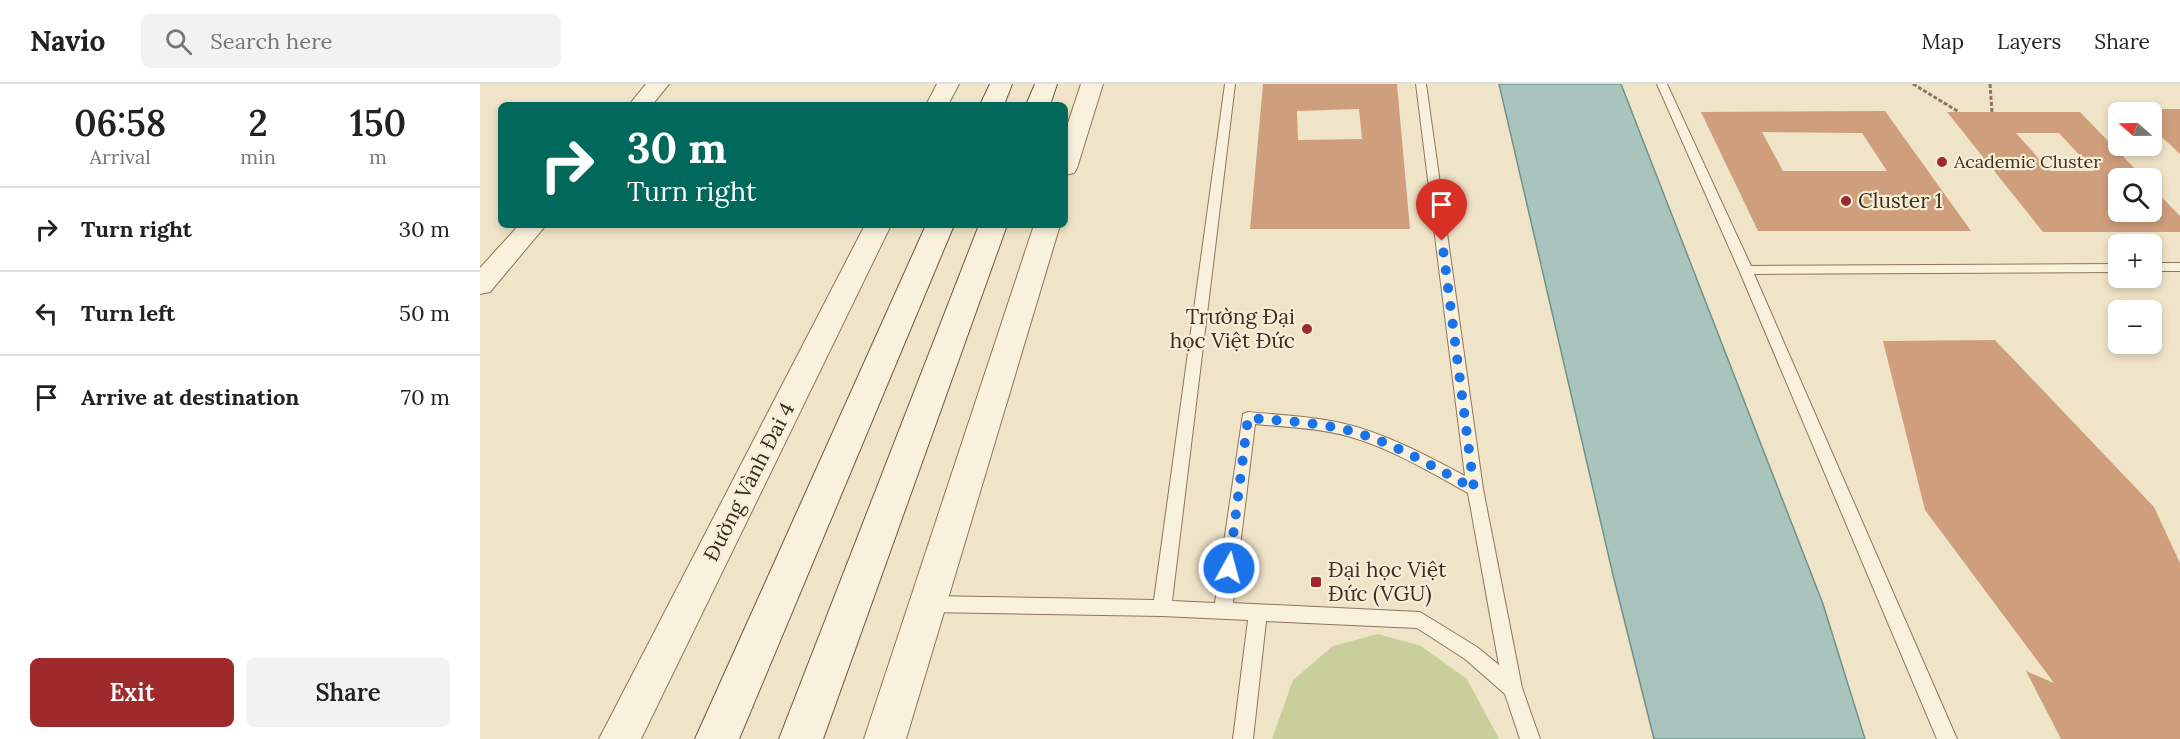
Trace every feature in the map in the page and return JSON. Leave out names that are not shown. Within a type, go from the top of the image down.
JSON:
[{"type":"main road","points":[[993,102],[1001,84]]},
{"type":"main road","points":[[1039,102],[1046,84]]},
{"type":"main road","points":[[717,739],[939,228]]},
{"type":"main road","points":[[801,739],[992,228]]},
{"type":"street","points":[[643,102],[658,84]]},
{"type":"street","points":[[939,102],[948,84]]},
{"type":"street","points":[[1068,159],[1092,84]]},
{"type":"street","points":[[480,285],[530,228]]},
{"type":"street","name":"Đường Vành Đai 4","points":[[620,739],[876,228]]},
{"type":"street","points":[[885,739],[1046,228]]},
{"type":"lane","points":[[1162,608],[1230,84]]},
{"type":"lane","points":[[1420,84],[1474,489],[1514,688],[1530,739]]},
{"type":"lane","points":[[1662,84],[1746,270],[1947,739]]},
{"type":"lane","points":[[1746,270],[2108,267]]},
{"type":"lane","points":[[2162,267],[2180,267]]},
{"type":"lane","points":[[1223,610],[1248,418],[1301,423],[1353,432],[1401,450],[1474,489]]},
{"type":"lane","points":[[927,604],[1162,608],[1419,620],[1471,653],[1514,688]]},
{"type":"lane","points":[[1243,739],[1257,612]]},
{"type":"path","points":[[1912,84],[1959,112]]},
{"type":"path","points":[[1990,84],[1992,112]]},
{"type":"green space","points":[[1378,634],[1421,646],[1467,679],[1499,739],[1272,739],[1293,680],[1333,646]]},
{"type":"water","points":[[1499,84],[1621,84],[1823,604],[1865,739],[1654,739],[1613,575]]},
{"type":"building","points":[[1263,84],[1397,84],[1410,229],[1250,229]],"holes":[[[1359,109],[1362,139],[1298,140],[1297,111]]]},
{"type":"building","points":[[2162,109],[2180,109],[2180,154],[2162,137]]},
{"type":"building","name":"Cluster 1","points":[[1885,111],[1971,231],[1758,231],[1701,112]],"holes":[[[1762,132],[1862,133],[1887,171],[1783,171]]]},
{"type":"building","points":[[1947,112],[2080,112],[2108,141],[2108,156],[2123,156],[2134,168],[2108,168],[2108,222],[2162,222],[2162,197],[2180,216],[2180,232],[2043,232]],"holes":[[[2016,133],[2059,133],[2094,171],[2050,171]]]},
{"type":"building","points":[[1995,340],[2154,507],[2180,563],[2180,739],[2061,739],[2026,671],[2054,683],[1925,510],[1883,341]]},
{"type":"place","name":"Academic Cluster","points":[[1942,162]]},
{"type":"place","name":"Cluster 1","points":[[1846,201]]},
{"type":"place","name":"Trường Đại học Việt Đức","points":[[1307,329]]},
{"type":"place","name":"Đại học Việt Đức (VGU)","points":[[1316,582]]},
{"type":"route","points":[[1229,568],[1248,418],[1301,423],[1353,432],[1401,450],[1474,489],[1442,241]]}]
